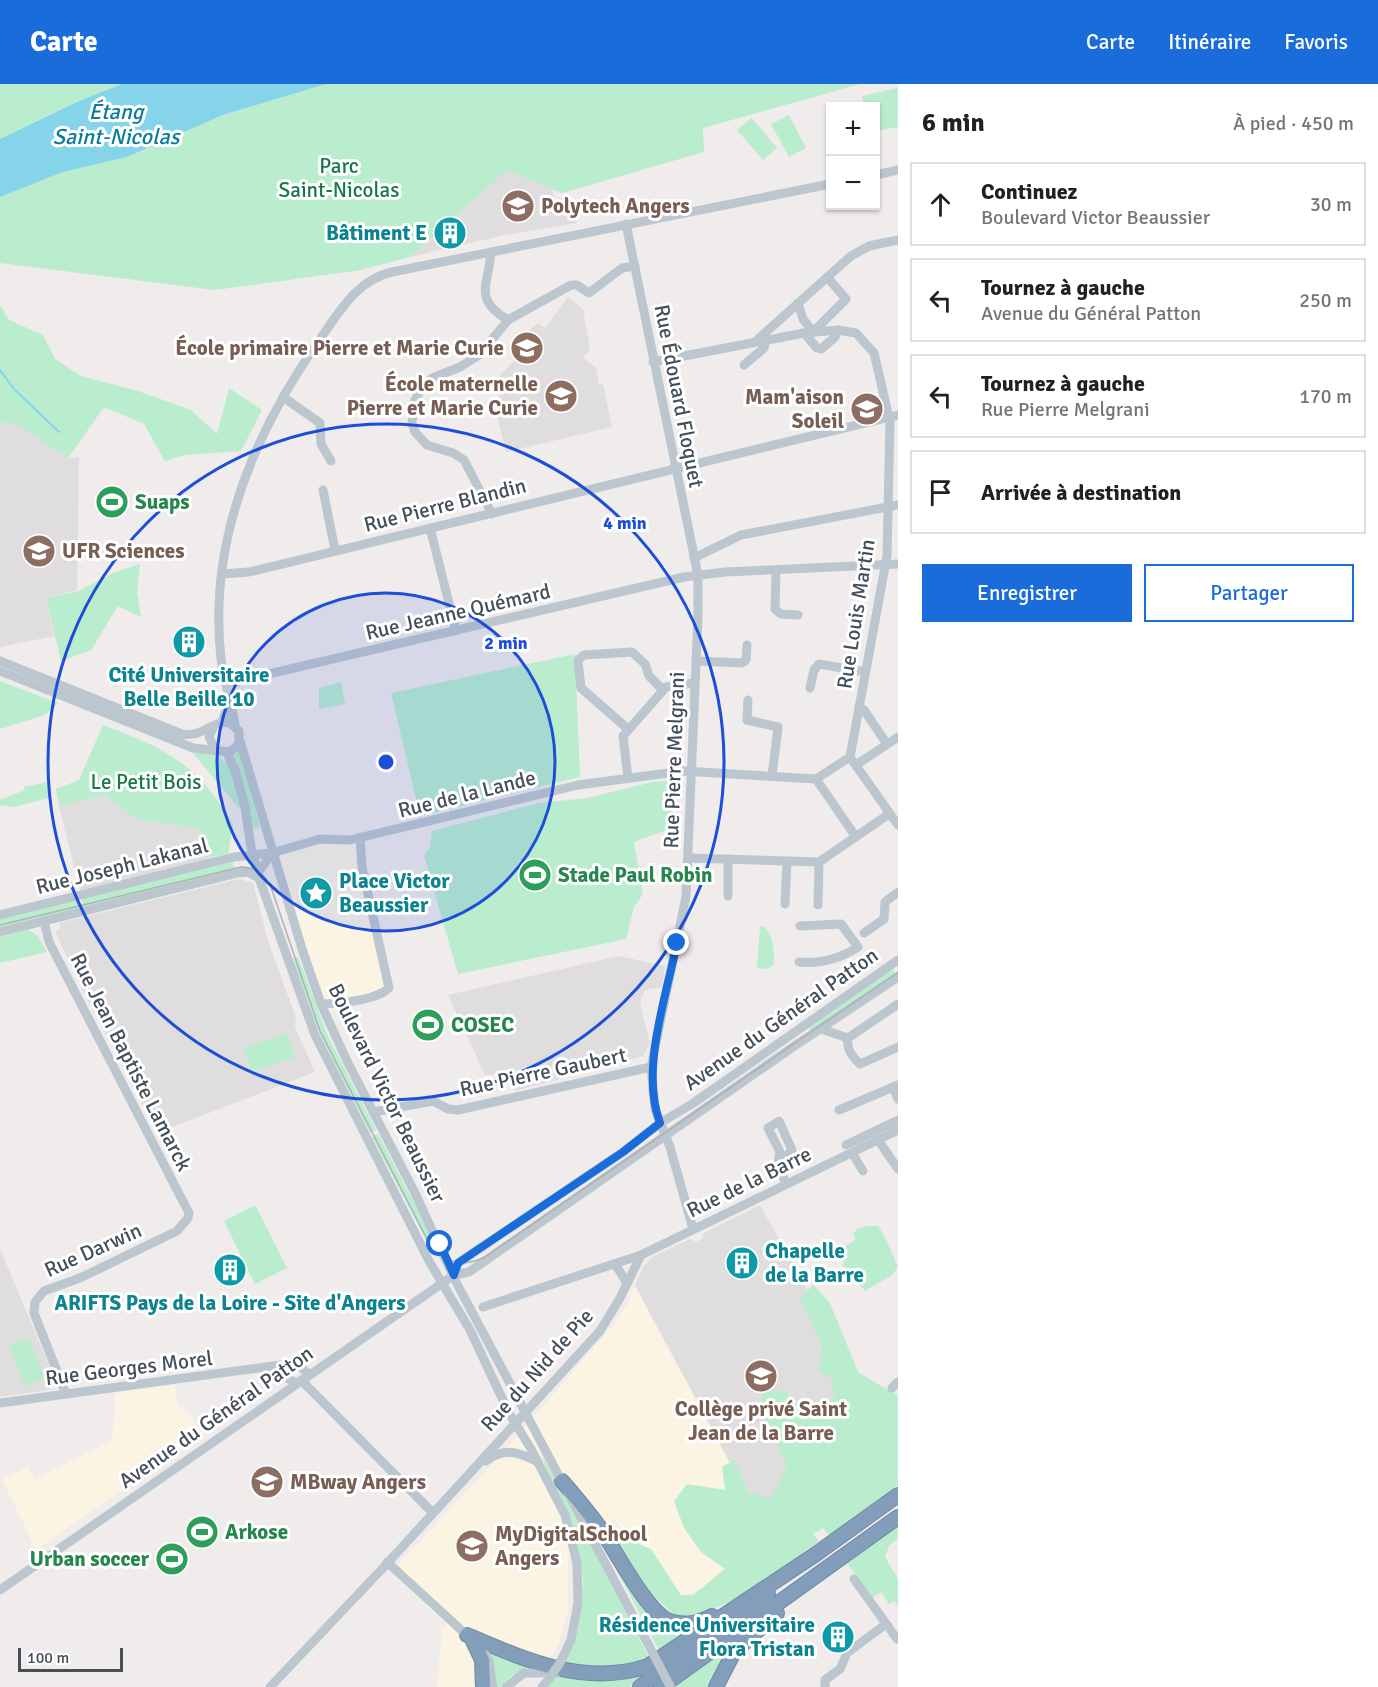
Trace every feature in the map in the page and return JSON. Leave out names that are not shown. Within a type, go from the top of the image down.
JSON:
[{"type":"highway","points":[[561,1478],[599,1526],[654,1610],[666,1619],[684,1623],[706,1620],[746,1598]]},
{"type":"highway","points":[[470,1638],[520,1660],[584,1676],[617,1677],[648,1666],[898,1497]]},
{"type":"highway","points":[[640,1687],[898,1497]]},
{"type":"highway","points":[[668,1687],[898,1517]]},
{"type":"highway","points":[[716,1687],[728,1662],[744,1642],[822,1577],[826,1568]]},
{"type":"highway","points":[[470,1638],[482,1660],[483,1687]]},
{"type":"highway","points":[[722,1687],[728,1662]]},
{"type":"street","points":[[880,174],[898,170]]},
{"type":"street","points":[[0,671],[173,743],[227,753],[236,749],[240,741],[239,731],[235,726],[226,684],[220,633],[222,574],[235,502],[252,457],[283,397],[324,334],[361,285],[377,275],[826,185]]},
{"type":"street","name":"Rue Édouard Floquet","points":[[626,224],[698,575]]},
{"type":"street","points":[[755,342],[827,277],[862,249],[898,240]]},
{"type":"street","points":[[491,252],[484,292],[493,310],[508,320]]},
{"type":"street","points":[[492,514],[464,460],[453,453],[427,445],[415,432],[412,414],[414,402],[422,387],[438,375],[460,367],[479,355],[508,320],[571,285],[577,285],[589,293],[622,268],[635,266]]},
{"type":"street","points":[[809,332],[846,299],[827,277]]},
{"type":"street","points":[[653,362],[809,332],[837,330],[835,337],[821,349],[817,348],[809,332],[798,303]]},
{"type":"street","name":"Rue Louis Martin","points":[[837,330],[856,333],[874,353],[893,416],[886,565],[865,672],[853,761]]},
{"type":"street","points":[[744,365],[764,348],[766,340]]},
{"type":"street","points":[[283,397],[320,423],[321,444],[331,461]]},
{"type":"street","name":"Rue Pierre Blandin","points":[[222,574],[249,572],[893,416]]},
{"type":"street","points":[[323,490],[335,550]]},
{"type":"street","points":[[694,558],[741,535],[898,506]]},
{"type":"street","points":[[430,528],[456,631]]},
{"type":"street","name":"Rue Jeanne Quémard","points":[[226,684],[698,575],[898,564]]},
{"type":"street","points":[[776,570],[775,609],[781,614],[798,615]]},
{"type":"street","name":"Rue Pierre Melgrani","points":[[693,1229],[653,1098],[651,1067],[684,907],[688,858],[698,575]]},
{"type":"street","points":[[696,661],[742,663],[747,657],[747,645]]},
{"type":"street","points":[[628,729],[581,688],[578,660],[584,656],[632,652],[645,664],[649,676],[663,690]]},
{"type":"street","points":[[0,661],[182,734],[199,734],[218,724],[235,726]]},
{"type":"street","points":[[810,688],[814,670],[819,664],[865,672]]},
{"type":"street","points":[[628,778],[622,741],[628,729],[671,684],[694,683]]},
{"type":"street","points":[[216,751],[209,737],[230,700]]},
{"type":"street","points":[[748,700],[747,720],[778,727],[772,776]]},
{"type":"street","name":"Rue Louis Martin","points":[[859,708],[864,710],[887,744]]},
{"type":"street","points":[[856,837],[816,779],[898,737]]},
{"type":"street","name":"Boulevard Victor Beaussier","points":[[240,741],[272,853],[327,1018],[454,1275],[648,1644],[668,1687]]},
{"type":"street","name":"Boulevard Victor Beaussier","points":[[227,753],[235,770],[245,807],[254,854],[255,874],[315,1035],[442,1283],[470,1330],[568,1526],[577,1563],[578,1603],[571,1640],[561,1661],[542,1687]]},
{"type":"street","points":[[853,761],[898,825]]},
{"type":"street","name":"Rue de la Lande","points":[[254,854],[272,853],[320,839],[360,837],[534,795],[628,778],[690,770],[816,779]]},
{"type":"street","points":[[688,858],[819,862],[889,814]]},
{"type":"street","points":[[321,1004],[339,1005],[380,994],[389,988],[362,867],[360,837]]},
{"type":"street","points":[[255,874],[272,853]]},
{"type":"street","name":"Rue Joseph Lakanal","points":[[0,915],[254,854]]},
{"type":"street","points":[[728,859],[728,896]]},
{"type":"street","points":[[785,904],[787,861]]},
{"type":"street","points":[[818,905],[819,862]]},
{"type":"street","name":"Rue Joseph Lakanal","points":[[0,932],[255,874]]},
{"type":"street","points":[[864,933],[884,919],[885,902],[898,892]]},
{"type":"street","name":"Rue Jean Baptiste Lamarck","points":[[44,921],[49,942],[185,1205],[188,1218]]},
{"type":"street","points":[[800,926],[841,924],[858,947],[841,957],[817,962],[800,962]]},
{"type":"street","name":"Avenue du Général Patton","points":[[454,1275],[458,1263],[623,1152],[660,1123],[692,1104],[898,960]]},
{"type":"street","name":"Avenue du Général Patton","points":[[0,1590],[442,1283],[454,1275],[469,1272],[628,1160],[666,1137],[898,977]]},
{"type":"street","points":[[898,1004],[848,1038],[847,1045],[860,1064],[898,1047]]},
{"type":"street","points":[[327,1018],[339,1005]]},
{"type":"street","points":[[821,1029],[848,1038]]},
{"type":"street","name":"Rue Pierre Gaubert","points":[[373,1112],[436,1101],[448,1108],[458,1110],[651,1067]]},
{"type":"street","points":[[839,1110],[895,1086],[898,1099]]},
{"type":"street","points":[[863,1171],[849,1149],[898,1120]]},
{"type":"street","name":"Rue de la Barre","points":[[483,1307],[640,1255],[786,1184],[849,1149],[878,1140],[898,1130]]},
{"type":"street","points":[[878,1140],[898,1169]]},
{"type":"street","points":[[780,1158],[778,1163],[786,1184]]},
{"type":"street","name":"Rue Darwin","points":[[66,1394],[34,1313],[37,1299],[44,1291],[80,1278],[177,1231],[188,1218]]},
{"type":"street","name":"Rue du Nid de Pie","points":[[270,1687],[373,1570],[387,1562],[600,1331],[640,1255]]},
{"type":"street","points":[[615,1264],[627,1283]]},
{"type":"street","points":[[284,1375],[288,1364],[301,1367],[302,1380],[433,1513]]},
{"type":"street","name":"Rue Georges Morel","points":[[0,1402],[288,1364]]},
{"type":"street","name":"Rue Georges Morel","points":[[262,1368],[302,1380]]},
{"type":"street","points":[[274,1371],[279,1377],[281,1394]]},
{"type":"street","name":"Boulevard Victor Beaussier","points":[[515,1422],[523,1421],[549,1464],[561,1478]]},
{"type":"street","name":"Rue du Nid de Pie","points":[[470,1473],[495,1454],[502,1452],[516,1452],[538,1462]]},
{"type":"street","points":[[387,1562],[470,1638],[489,1662],[493,1687]]},
{"type":"street","points":[[854,1579],[897,1639]]},
{"type":"street","points":[[825,1687],[825,1680],[840,1669],[848,1653],[886,1624]]},
{"type":"street","points":[[506,1687],[524,1673],[545,1672],[584,1676]]},
{"type":"shaded area","name":"Polytech Angers","points":[[538,151],[555,199],[571,196],[577,223],[505,235],[410,257],[514,156]]},
{"type":"shaded area","points":[[568,297],[583,309],[590,349],[583,357],[596,368],[599,384],[603,384],[612,427],[506,452],[494,403],[508,384],[499,376],[525,350],[518,344],[531,329],[538,323],[545,328]]},
{"type":"shaded area","name":"UFR Sciences","points":[[0,423],[17,424],[68,458],[79,457],[77,590],[46,598],[54,636],[0,647]]},
{"type":"shaded area","points":[[104,795],[137,819],[200,829],[207,861],[80,891],[59,806]]},
{"type":"shaded area","points":[[356,841],[393,993],[329,1012],[275,857],[314,844]]},
{"type":"shaded area","points":[[239,879],[253,883],[268,941],[296,1018],[295,1027],[315,1072],[157,1133],[81,987],[55,931],[60,929],[59,923]]},
{"type":"shaded area","points":[[619,956],[665,966],[662,987],[645,990],[640,1002],[650,1044],[643,1056],[516,1091],[508,1074],[485,1075],[448,995]]},
{"type":"shaded area","name":"Collège privé Saint Jean de la Barre","points":[[758,1206],[761,1207],[808,1291],[850,1398],[772,1541],[635,1285],[643,1267],[652,1257],[690,1239],[696,1242],[702,1239],[704,1233]]},
{"type":"shaded area","points":[[0,1249],[55,1379],[49,1390],[0,1397]]},
{"type":"shaded area","points":[[634,1285],[772,1541],[726,1579],[684,1596],[677,1595],[658,1577],[614,1519],[568,1558],[568,1610],[559,1642],[547,1664],[513,1655],[479,1687],[437,1687],[442,1629],[447,1625],[395,1576],[399,1564],[495,1461],[611,1328],[628,1303]]},
{"type":"shaded area","points":[[175,1385],[178,1405],[184,1408],[203,1434],[36,1550],[2,1479],[28,1467],[35,1479],[111,1441],[115,1414],[114,1393]]},
{"type":"green space","points":[[0,84],[122,84],[79,101],[0,139]]},
{"type":"green space","name":"Parc Saint-Nicolas","points":[[326,84],[860,84],[703,128],[704,152],[562,193],[507,170],[410,257],[361,270],[215,290],[0,263],[0,197],[63,172],[127,157],[223,115]]},
{"type":"green space","points":[[898,88],[898,127],[880,130],[880,102],[863,102],[862,96]]},
{"type":"green space","points":[[789,115],[806,148],[789,157],[771,124]]},
{"type":"green space","points":[[752,118],[777,148],[763,160],[737,130]]},
{"type":"green space","points":[[0,305],[9,320],[43,335],[55,359],[81,376],[138,391],[191,410],[217,434],[229,388],[262,410],[241,451],[184,455],[165,461],[144,424],[104,407],[68,458],[17,424],[0,423]]},
{"type":"green space","points":[[140,564],[137,593],[141,617],[118,606],[91,650],[61,661],[46,598],[79,591],[113,573]]},
{"type":"green space","points":[[575,654],[580,777],[420,816],[391,693]]},
{"type":"green space","points":[[0,681],[58,703],[45,715],[0,729]]},
{"type":"green space","points":[[341,682],[345,704],[319,709],[319,688]]},
{"type":"green space","name":"Le Petit Bois","points":[[103,725],[163,751],[179,761],[207,787],[233,824],[228,854],[206,858],[200,829],[137,819],[104,795],[59,806],[56,789],[79,780]]},
{"type":"green space","points":[[240,750],[260,828],[254,829],[237,762],[232,756]]},
{"type":"green space","points":[[192,752],[215,754],[230,766],[243,813]]},
{"type":"green space","name":"Stade Paul Robin","points":[[669,781],[675,827],[634,842],[643,894],[634,907],[626,939],[458,974],[424,856],[430,847],[432,831],[539,803],[587,798],[653,782]]},
{"type":"green space","points":[[47,782],[49,798],[14,807],[0,805],[0,800],[25,790],[24,787]]},
{"type":"green space","points":[[233,862],[236,872],[84,908],[81,898]]},
{"type":"green space","points":[[77,899],[79,909],[0,928],[0,917]]},
{"type":"green space","points":[[763,926],[769,934],[773,949],[774,964],[768,969],[757,968],[760,927]]},
{"type":"green space","points":[[28,929],[38,936],[47,952],[0,963],[0,937]]},
{"type":"green space","points":[[298,957],[327,1034],[376,1130],[370,1133],[320,1034],[292,959]]},
{"type":"green space","points":[[891,967],[897,975],[811,1032],[808,1027]]},
{"type":"green space","points":[[287,1033],[295,1057],[252,1072],[243,1048]]},
{"type":"green space","points":[[378,1134],[441,1254],[438,1257],[430,1247],[372,1137]]},
{"type":"green space","points":[[255,1205],[287,1268],[255,1284],[224,1221]]},
{"type":"green space","points":[[878,1226],[898,1267],[892,1275],[865,1291],[843,1265],[845,1256],[843,1253],[844,1247],[856,1239],[853,1234],[858,1229]]},
{"type":"green space","points":[[813,1284],[830,1303],[858,1372],[898,1396],[898,1485],[829,1535],[823,1528],[813,1534],[819,1541],[751,1589],[713,1609],[676,1616],[649,1592],[616,1544],[631,1532],[641,1545],[651,1549],[681,1595],[693,1595],[725,1569],[701,1552],[684,1528],[674,1501],[687,1484],[725,1490],[722,1467],[734,1460],[749,1493],[771,1498],[787,1467],[760,1407],[763,1391],[786,1391],[801,1410],[819,1413],[834,1397],[831,1378],[818,1370],[822,1345],[800,1300]]},
{"type":"green space","points":[[29,1338],[45,1378],[25,1386],[9,1346]]},
{"type":"green space","points":[[540,1452],[588,1536],[651,1662],[639,1668],[563,1667],[578,1630],[583,1583],[580,1557]]},
{"type":"green space","points":[[898,1526],[898,1538],[889,1546],[885,1557],[898,1579],[898,1606],[894,1601],[889,1604],[881,1592],[872,1598],[847,1563]]},
{"type":"green space","points":[[596,1531],[648,1607],[699,1626],[661,1654]]},
{"type":"green space","points":[[724,1620],[630,1687],[547,1687],[557,1676],[611,1681],[639,1675]]},
{"type":"green space","points":[[747,1633],[712,1687],[678,1687],[676,1684]]},
{"type":"green space","points":[[486,1651],[531,1666],[511,1676],[500,1687],[496,1687]]},
{"type":"water","name":"Étang Saint-Nicolas","points":[[122,84],[326,84],[223,115],[127,157],[63,172],[0,197],[0,139],[79,101]]},
{"type":"waterway","points":[[0,370],[14,389],[59,432]]},
{"type":"tram line","points":[[0,925],[241,867],[259,872],[271,887],[320,1031],[431,1247],[443,1257],[463,1263],[485,1257],[898,972]]},
{"type":"place","name":"Polytech Angers","points":[[518,206]]},
{"type":"place","name":"Bâtiment E","points":[[450,233]]},
{"type":"place","name":"École primaire Pierre et Marie Curie","points":[[527,348]]},
{"type":"place","name":"École maternelle Pierre et Marie Curie","points":[[561,396]]},
{"type":"place","name":"Mam'aison Soleil","points":[[867,409]]},
{"type":"place","name":"Suaps","points":[[112,502]]},
{"type":"place","name":"UFR Sciences","points":[[39,551]]},
{"type":"place","name":"Cité Universitaire Belle Beille 10","points":[[189,642]]},
{"type":"place","name":"Stade Paul Robin","points":[[535,875]]},
{"type":"place","name":"Place Victor Beaussier","points":[[316,893]]},
{"type":"place","name":"COSEC","points":[[428,1025]]},
{"type":"place","name":"Chapelle de la Barre","points":[[742,1263]]},
{"type":"place","name":"ARIFTS Pays de la Loire - Site d'Angers","points":[[230,1270]]},
{"type":"place","name":"Collège privé Saint Jean de la Barre","points":[[761,1376]]},
{"type":"place","name":"MBway Angers","points":[[267,1482]]},
{"type":"place","name":"Arkose","points":[[202,1532]]},
{"type":"place","name":"MyDigitalSchool Angers","points":[[472,1546]]},
{"type":"place","name":"Urban soccer","points":[[172,1559]]},
{"type":"place","name":"Résidence Universitaire Flora Tristan","points":[[838,1637]]},
{"type":"route","points":[[440,1244],[454,1275],[458,1263],[623,1152],[660,1123],[653,1098],[651,1067],[677,943]]}]
